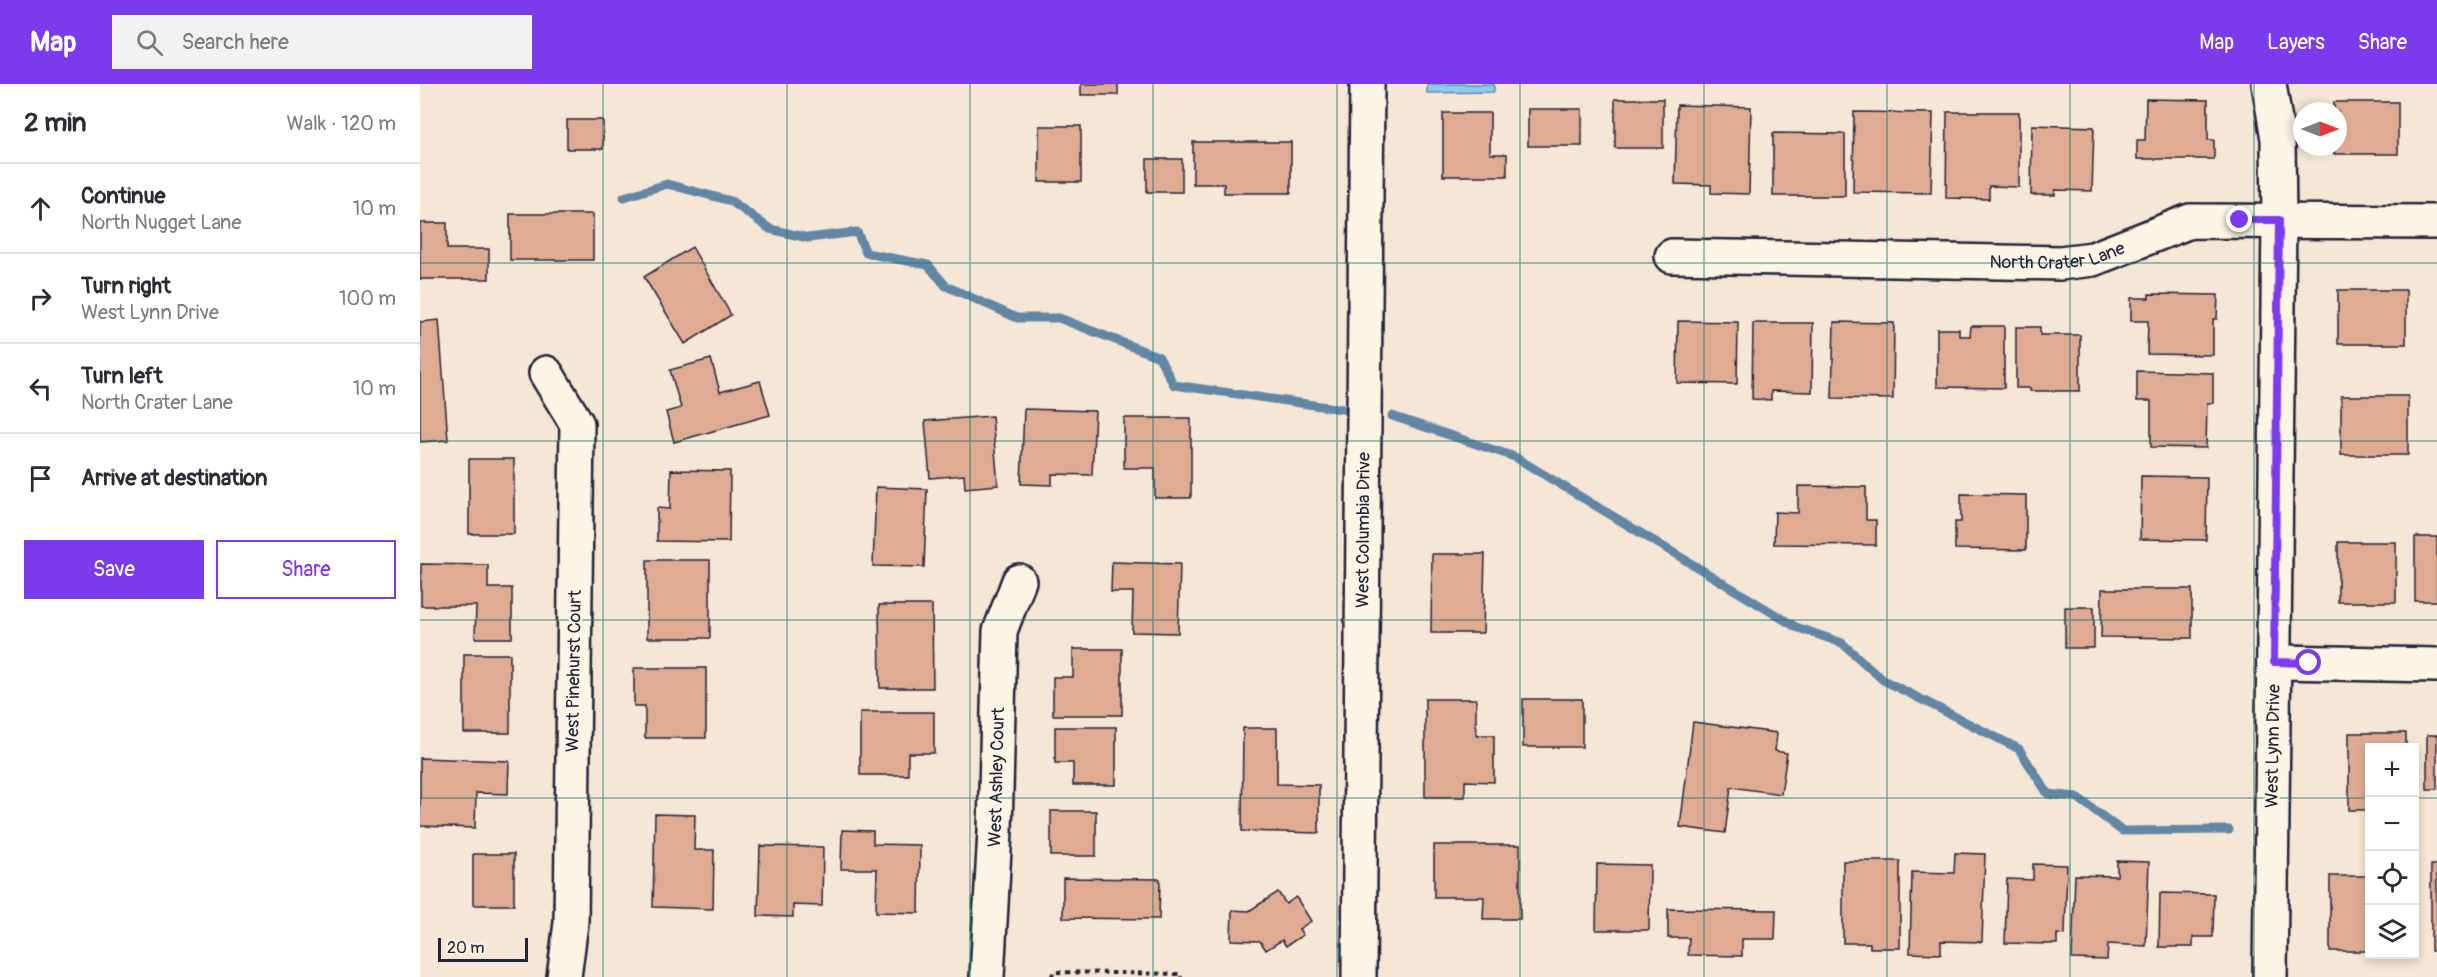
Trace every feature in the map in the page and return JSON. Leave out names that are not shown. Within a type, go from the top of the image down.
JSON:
[{"type":"street","name":"West Columbia Drive","points":[[1359,977],[1367,84]]},
{"type":"street","name":"West Lynn Drive","points":[[2269,84],[2278,139],[2279,220],[2270,977]]},
{"type":"street","name":"North Crater Lane","points":[[1672,256],[2060,263],[2093,259],[2190,221],[2437,222]]},
{"type":"street","name":"West Pinehurst Court","points":[[546,373],[577,424],[571,923],[564,977]]},
{"type":"street","name":"West Ashley Court","points":[[987,977],[994,831],[999,631],[1018,581]]},
{"type":"street","points":[[2274,662],[2437,665]]},
{"type":"path","points":[[1052,977],[1053,972],[1181,974],[1181,977]]},
{"type":"water","points":[[1427,84],[1494,84],[1494,92],[1427,93]]},
{"type":"building","points":[[1081,84],[1118,84],[1118,95],[1081,95]]},
{"type":"building","points":[[1615,99],[1663,99],[1663,148],[1615,148]]},
{"type":"building","points":[[2146,99],[2208,100],[2208,140],[2214,140],[2214,159],[2137,159],[2137,140],[2145,140]]},
{"type":"building","points":[[2347,102],[2398,102],[2398,154],[2347,154]]},
{"type":"building","points":[[1677,105],[1751,107],[1749,194],[1711,193],[1711,185],[1675,184]]},
{"type":"building","points":[[1528,109],[1582,109],[1582,146],[1528,146]]},
{"type":"building","points":[[1854,112],[1933,113],[1931,193],[1853,192]]},
{"type":"building","points":[[1947,112],[2019,112],[2019,187],[1989,186],[1989,199],[1946,198]]},
{"type":"building","points":[[1443,113],[1490,113],[1490,154],[1507,154],[1507,176],[1443,176]]},
{"type":"building","points":[[567,120],[603,120],[603,149],[567,149]]},
{"type":"building","points":[[2032,125],[2094,127],[2092,191],[2055,190],[2055,195],[2031,195]]},
{"type":"building","points":[[1039,126],[1081,126],[1081,182],[1039,182]]},
{"type":"building","points":[[1773,133],[1845,134],[1845,196],[1773,196]]},
{"type":"building","points":[[1193,142],[1291,142],[1291,193],[1224,193],[1224,184],[1193,184]]},
{"type":"building","points":[[1147,159],[1182,159],[1182,192],[1147,192]]},
{"type":"building","points":[[510,214],[593,214],[593,260],[510,260]]},
{"type":"building","points":[[420,223],[447,223],[447,249],[489,249],[489,279],[420,279]]},
{"type":"building","points":[[692,247],[731,315],[685,344],[644,277]]},
{"type":"building","points":[[2338,290],[2406,290],[2406,344],[2338,344]]},
{"type":"building","points":[[2149,294],[2218,295],[2217,319],[2213,319],[2213,355],[2147,354],[2148,321],[2131,321],[2131,298],[2149,298]]},
{"type":"building","points":[[439,320],[448,440],[420,442],[420,322]]},
{"type":"building","points":[[1678,321],[1738,322],[1737,384],[1677,383]]},
{"type":"building","points":[[1834,322],[1894,323],[1893,399],[1832,398]]},
{"type":"building","points":[[1753,323],[1813,323],[1812,392],[1771,391],[1771,400],[1752,399]]},
{"type":"building","points":[[1971,326],[2004,326],[2004,388],[1937,387],[1937,329],[1959,329],[1959,336],[1970,336]]},
{"type":"building","points":[[2016,327],[2040,327],[2040,335],[2080,335],[2080,391],[2030,391],[2030,388],[2016,388]]},
{"type":"building","points":[[711,359],[720,392],[760,381],[770,415],[674,442],[666,412],[681,408],[670,370]]},
{"type":"building","points":[[2137,371],[2213,373],[2213,403],[2207,403],[2206,448],[2151,447],[2151,401],[2137,401]]},
{"type":"building","points":[[2341,396],[2408,396],[2408,455],[2341,455]]},
{"type":"building","points":[[1024,409],[1095,411],[1092,475],[1052,474],[1052,485],[1021,484]]},
{"type":"building","points":[[992,416],[998,485],[965,488],[964,475],[930,478],[925,421]]},
{"type":"building","points":[[1124,418],[1191,418],[1191,498],[1155,498],[1155,468],[1124,468]]},
{"type":"building","points":[[469,459],[514,459],[514,534],[469,534]]},
{"type":"building","points":[[671,470],[730,471],[729,542],[657,541],[657,508],[670,509]]},
{"type":"building","points":[[2141,476],[2207,477],[2206,540],[2140,539]]},
{"type":"building","points":[[1798,486],[1866,487],[1866,520],[1876,520],[1876,545],[1774,544],[1775,512],[1798,513]]},
{"type":"building","points":[[876,487],[927,489],[924,567],[873,566]]},
{"type":"building","points":[[1961,494],[2026,495],[2026,550],[1955,549],[1955,522],[1961,522]]},
{"type":"building","points":[[2415,537],[2437,537],[2437,601],[2415,601]]},
{"type":"building","points":[[2338,542],[2396,542],[2396,602],[2338,602]]},
{"type":"building","points":[[1432,554],[1485,554],[1483,633],[1431,633]]},
{"type":"building","points":[[647,560],[710,560],[710,638],[647,638]]},
{"type":"building","points":[[1112,562],[1180,564],[1178,633],[1132,632],[1133,592],[1111,592]]},
{"type":"building","points":[[421,564],[488,565],[488,588],[512,588],[512,638],[475,638],[476,606],[421,606]]},
{"type":"building","points":[[2102,589],[2192,589],[2192,638],[2101,637]]},
{"type":"building","points":[[879,605],[932,605],[933,688],[880,688]]},
{"type":"building","points":[[2065,607],[2094,607],[2094,648],[2065,648]]},
{"type":"building","points":[[1073,649],[1122,649],[1122,715],[1053,715],[1053,677],[1073,677]]},
{"type":"building","points":[[464,654],[510,654],[510,733],[464,733]]},
{"type":"building","points":[[634,668],[706,668],[706,738],[645,738],[645,706],[634,706]]},
{"type":"building","points":[[1425,699],[1476,699],[1476,735],[1494,735],[1494,782],[1465,781],[1465,797],[1425,797]]},
{"type":"building","points":[[1523,699],[1582,699],[1582,747],[1523,747]]},
{"type":"building","points":[[860,712],[934,712],[934,753],[908,753],[908,775],[860,775]]},
{"type":"building","points":[[1693,722],[1777,733],[1775,751],[1787,753],[1781,794],[1731,787],[1725,833],[1680,827]]},
{"type":"building","points":[[1055,727],[1116,727],[1116,785],[1073,785],[1073,763],[1055,763]]},
{"type":"building","points":[[1243,728],[1277,728],[1277,784],[1319,785],[1319,833],[1242,831]]},
{"type":"building","points":[[2349,733],[2406,733],[2406,743],[2365,743],[2365,810],[2349,810]]},
{"type":"building","points":[[2427,735],[2437,735],[2437,789],[2427,789]]},
{"type":"building","points":[[420,758],[509,761],[508,794],[476,793],[475,828],[420,826]]},
{"type":"building","points":[[1051,811],[1096,811],[1096,856],[1051,856]]},
{"type":"building","points":[[655,814],[695,815],[694,850],[714,850],[713,909],[653,907]]},
{"type":"building","points":[[842,830],[873,831],[873,844],[920,845],[919,913],[876,912],[877,869],[841,869]]},
{"type":"building","points":[[1434,845],[1520,845],[1520,919],[1483,919],[1484,897],[1434,897]]},
{"type":"building","points":[[760,846],[823,847],[822,906],[793,905],[793,917],[758,916]]},
{"type":"building","points":[[1955,853],[1985,854],[1982,942],[1941,941],[1941,954],[1910,953],[1912,872],[1954,873]]},
{"type":"building","points":[[473,854],[514,854],[514,905],[473,905]]},
{"type":"building","points":[[1843,861],[1900,861],[1900,948],[1870,948],[1870,943],[1843,943]]},
{"type":"building","points":[[2117,861],[2149,862],[2146,946],[2108,944],[2107,960],[2072,959],[2075,875],[2117,876]]},
{"type":"building","points":[[1597,864],[1650,865],[1649,930],[1596,930]]},
{"type":"building","points":[[2033,864],[2067,865],[2065,935],[2057,934],[2057,944],[2005,943],[2007,879],[2033,880]]},
{"type":"building","points":[[2431,865],[2437,865],[2437,951],[2431,951]]},
{"type":"building","points":[[2330,876],[2365,876],[2365,951],[2330,951]]},
{"type":"building","points":[[1063,878],[1160,879],[1159,919],[1063,918]]},
{"type":"building","points":[[1278,892],[1286,904],[1296,897],[1311,921],[1299,929],[1303,935],[1286,946],[1282,940],[1266,950],[1260,941],[1231,940],[1232,910],[1249,911]]},
{"type":"building","points":[[2160,893],[2214,894],[2213,937],[2193,937],[2193,947],[2159,947]]},
{"type":"building","points":[[1668,909],[1776,910],[1775,939],[1742,939],[1742,956],[1688,955],[1689,938],[1668,938]]},
{"type":"waterway","points":[[624,197],[667,184],[731,201],[770,229],[808,238],[857,232],[866,253],[928,265],[946,286],[1017,318],[1059,318],[1159,357],[1174,385],[1349,410]]},
{"type":"waterway","points":[[1392,416],[1515,457],[1796,627],[1842,643],[1883,680],[2019,749],[2048,794],[2077,797],[2122,831],[2229,830]]},
{"type":"route","points":[[2240,220],[2279,220],[2274,662],[2309,663]]}]
